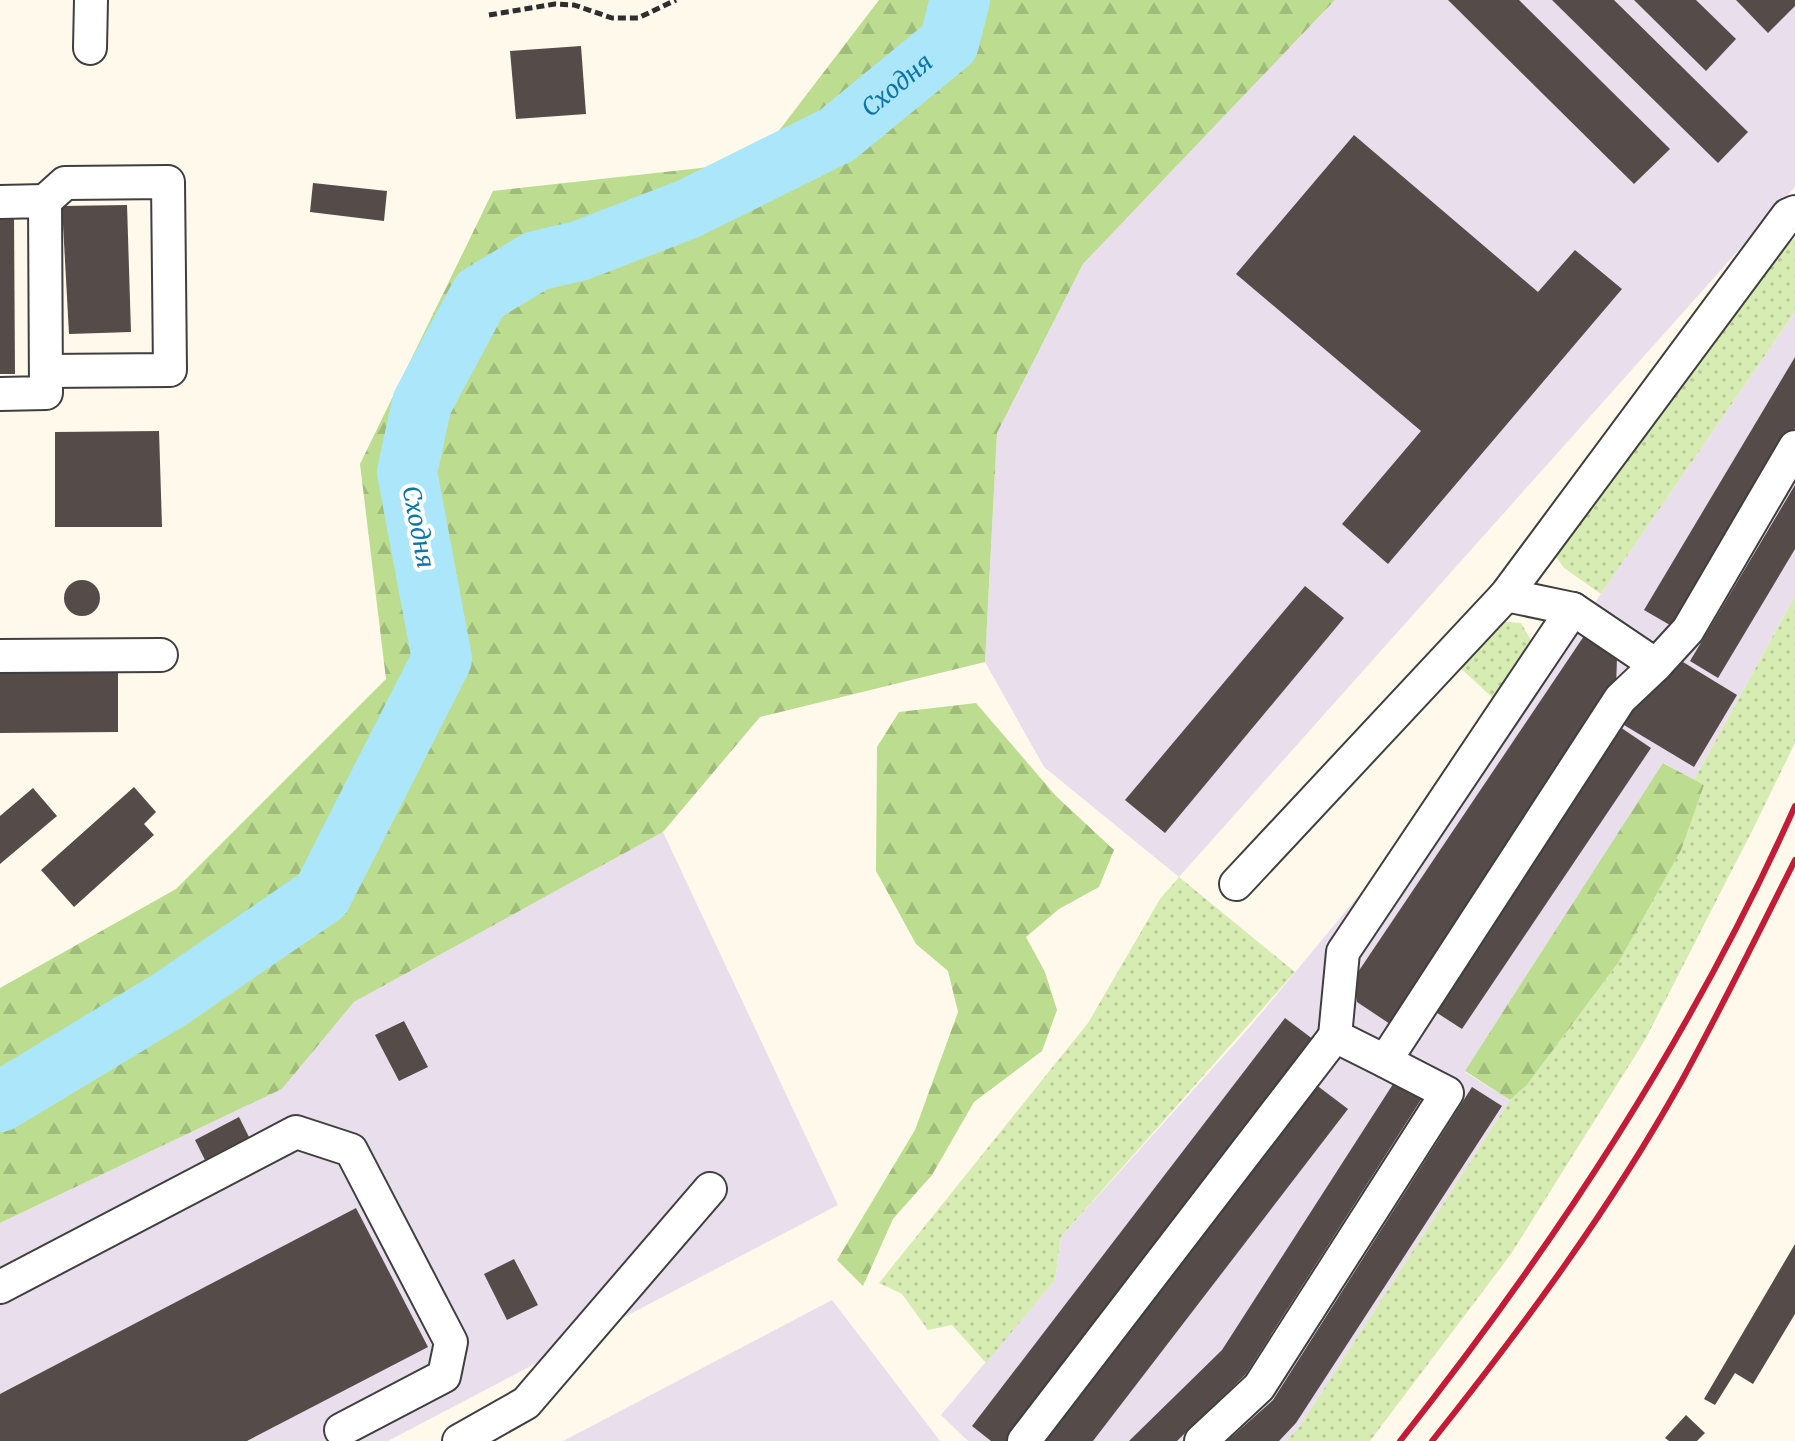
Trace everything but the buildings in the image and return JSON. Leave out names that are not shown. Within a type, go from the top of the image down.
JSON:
[{"type":"lane","points":[[90,48],[91,0]]},
{"type":"lane","points":[[0,202],[45,201],[65,183],[168,182],[170,370],[46,371]]},
{"type":"lane","points":[[0,394],[46,393],[45,201]]},
{"type":"lane","points":[[1236,884],[1506,595],[1788,215],[1795,212]]},
{"type":"lane","points":[[1385,1061],[1620,699],[1688,630],[1795,447]]},
{"type":"lane","points":[[1506,595],[1573,609],[1656,665]]},
{"type":"lane","points":[[1024,1441],[1335,1036],[1343,952],[1573,609]]},
{"type":"lane","points":[[0,656],[161,655]]},
{"type":"lane","points":[[1201,1441],[1259,1387],[1447,1093],[1335,1036]]},
{"type":"lane","points":[[0,1287],[296,1132],[351,1150],[451,1342],[444,1376],[341,1430]]},
{"type":"lane","points":[[459,1441],[526,1403],[710,1189]]},
{"type":"path","points":[[489,15],[555,4],[574,5],[612,18],[638,18],[676,0]]},
{"type":"shaded area","points":[[1335,0],[1795,0],[1795,187],[1179,877],[1044,767],[985,662],[997,433],[1083,264]]},
{"type":"shaded area","points":[[1795,312],[1795,596],[1694,780],[1664,763],[1465,1072],[1510,1100],[1300,1426],[1286,1441],[968,1441],[941,1415],[1055,1280],[1061,1237],[1248,1029],[1563,649]]},
{"type":"shaded area","points":[[663,832],[838,1205],[388,1441],[0,1441],[0,1223],[282,1089],[354,1002]]},
{"type":"shaded area","points":[[832,1300],[940,1441],[563,1441]]},
{"type":"green space","points":[[879,0],[1335,0],[1083,264],[997,433],[985,662],[760,717],[663,832],[354,1002],[282,1089],[0,1223],[0,988],[176,889],[386,679],[360,464],[493,191],[755,162]]},
{"type":"green space","points":[[1795,238],[1795,312],[1601,594],[1564,568],[1546,543],[1769,261]]},
{"type":"green space","points":[[1795,596],[1795,743],[1645,1040],[1511,1254],[1370,1441],[1286,1441],[1300,1426],[1510,1100],[1527,1085],[1618,963],[1704,785],[1694,780]]},
{"type":"green space","points":[[1497,621],[1521,623],[1533,644],[1495,700],[1456,664]]},
{"type":"green space","points":[[976,703],[1056,796],[1114,850],[1099,887],[1059,909],[1026,937],[1045,972],[1057,1010],[1042,1051],[974,1102],[932,1175],[893,1219],[863,1286],[837,1260],[915,1130],[958,1012],[948,971],[916,944],[876,871],[877,747],[899,712]]},
{"type":"green space","points":[[1663,763],[1704,785],[1681,850],[1618,963],[1527,1085],[1510,1100],[1465,1071]]},
{"type":"green space","points":[[1179,877],[1295,972],[1061,1237],[1055,1280],[986,1363],[952,1325],[928,1330],[902,1294],[879,1283],[1088,1023],[1160,899]]},
{"type":"waterway","name":"Сходня","points":[[0,1102],[169,1000],[322,895],[442,659],[407,472],[422,403],[480,295],[536,261],[579,251],[688,209],[837,135],[949,43],[960,0]]},
{"type":"railway","points":[[1400,1441],[1513,1291],[1617,1136],[1712,975],[1795,806]]},
{"type":"railway","points":[[1432,1441],[1532,1311],[1625,1176],[1696,1055],[1795,860]]}]
